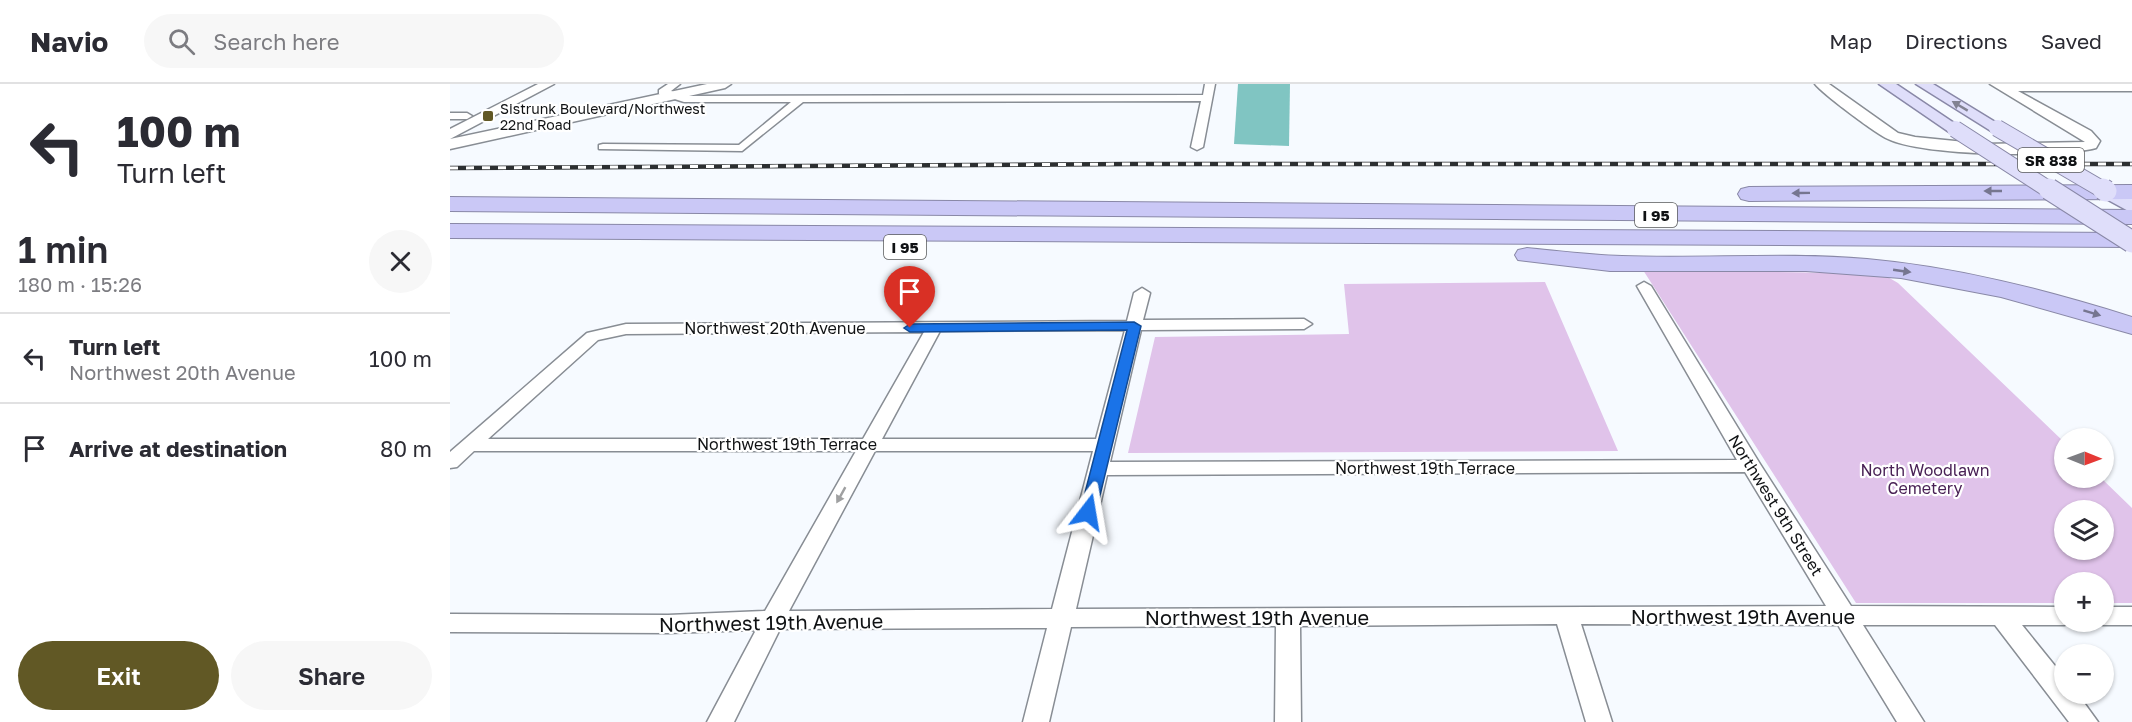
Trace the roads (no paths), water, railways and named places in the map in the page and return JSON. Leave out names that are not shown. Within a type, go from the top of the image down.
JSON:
[{"type":"highway","points":[[1180,209],[1315,202],[1859,192],[2132,192]]},
{"type":"highway","name":"I 95","points":[[450,204],[2132,217]]},
{"type":"highway","points":[[450,215],[2132,228]]},
{"type":"highway","points":[[450,231],[2128,248]]},
{"type":"highway","name":"I 95","points":[[450,244],[1466,249],[2128,248]]},
{"type":"highway","points":[[1466,249],[1620,264],[1807,264],[1882,268],[2008,291],[2132,326]]},
{"type":"main road","name":"SR 838","points":[[1886,84],[2052,191],[2128,248]]},
{"type":"main road","name":"SR 838","points":[[1923,84],[2132,207]]},
{"type":"street","points":[[450,125],[531,84]]},
{"type":"street","points":[[450,136],[548,84]]},
{"type":"street","points":[[450,144],[674,90],[725,84]]},
{"type":"street","points":[[930,99],[944,84]]},
{"type":"street","points":[[1069,99],[1077,84]]},
{"type":"street","points":[[1197,147],[1210,84]]},
{"type":"street","points":[[1821,84],[1893,136],[1906,141],[1943,146],[2080,147],[2091,145],[2093,141],[2086,134],[1999,86]]},
{"type":"street","points":[[1999,86],[2132,87]]},
{"type":"street","points":[[674,90],[684,99],[1207,98]]},
{"type":"street","points":[[603,147],[742,148],[799,100]]},
{"type":"street","points":[[450,116],[467,116]]},
{"type":"street","points":[[450,136],[493,135]]},
{"type":"street","name":"Northwest 9th Street","points":[[1644,286],[1751,466],[1911,722]]},
{"type":"street","points":[[1036,722],[1142,293]]},
{"type":"street","name":"Northwest 20th Avenue","points":[[469,445],[593,336],[626,328],[934,328],[1304,324]]},
{"type":"street","points":[[720,722],[761,647],[772,620],[934,328]]},
{"type":"street","points":[[450,462],[469,445]]},
{"type":"street","name":"Northwest 19th Terrace","points":[[469,445],[1105,445]]},
{"type":"street","name":"Northwest 19th Terrace","points":[[1099,469],[1751,466]]},
{"type":"street","points":[[1566,615],[1599,722]]},
{"type":"street","points":[[1288,616],[1288,722]]},
{"type":"street","name":"Northwest 19th Avenue","points":[[450,623],[668,624],[772,620],[1288,616],[2054,616]]},
{"type":"street","points":[[2001,616],[2085,722]]},
{"type":"street","points":[[2114,616],[2132,616]]},
{"type":"water","points":[[1238,84],[1290,84],[1289,146],[1234,144]]},
{"type":"railway","points":[[450,168],[1133,164],[2132,164]]},
{"type":"place","name":"Sistrunk Boulevard/Northwest 22nd Road","points":[[488,116]]},
{"type":"park label","name":"North Woodlawn Cemetery","points":[[1925,479]]}]
